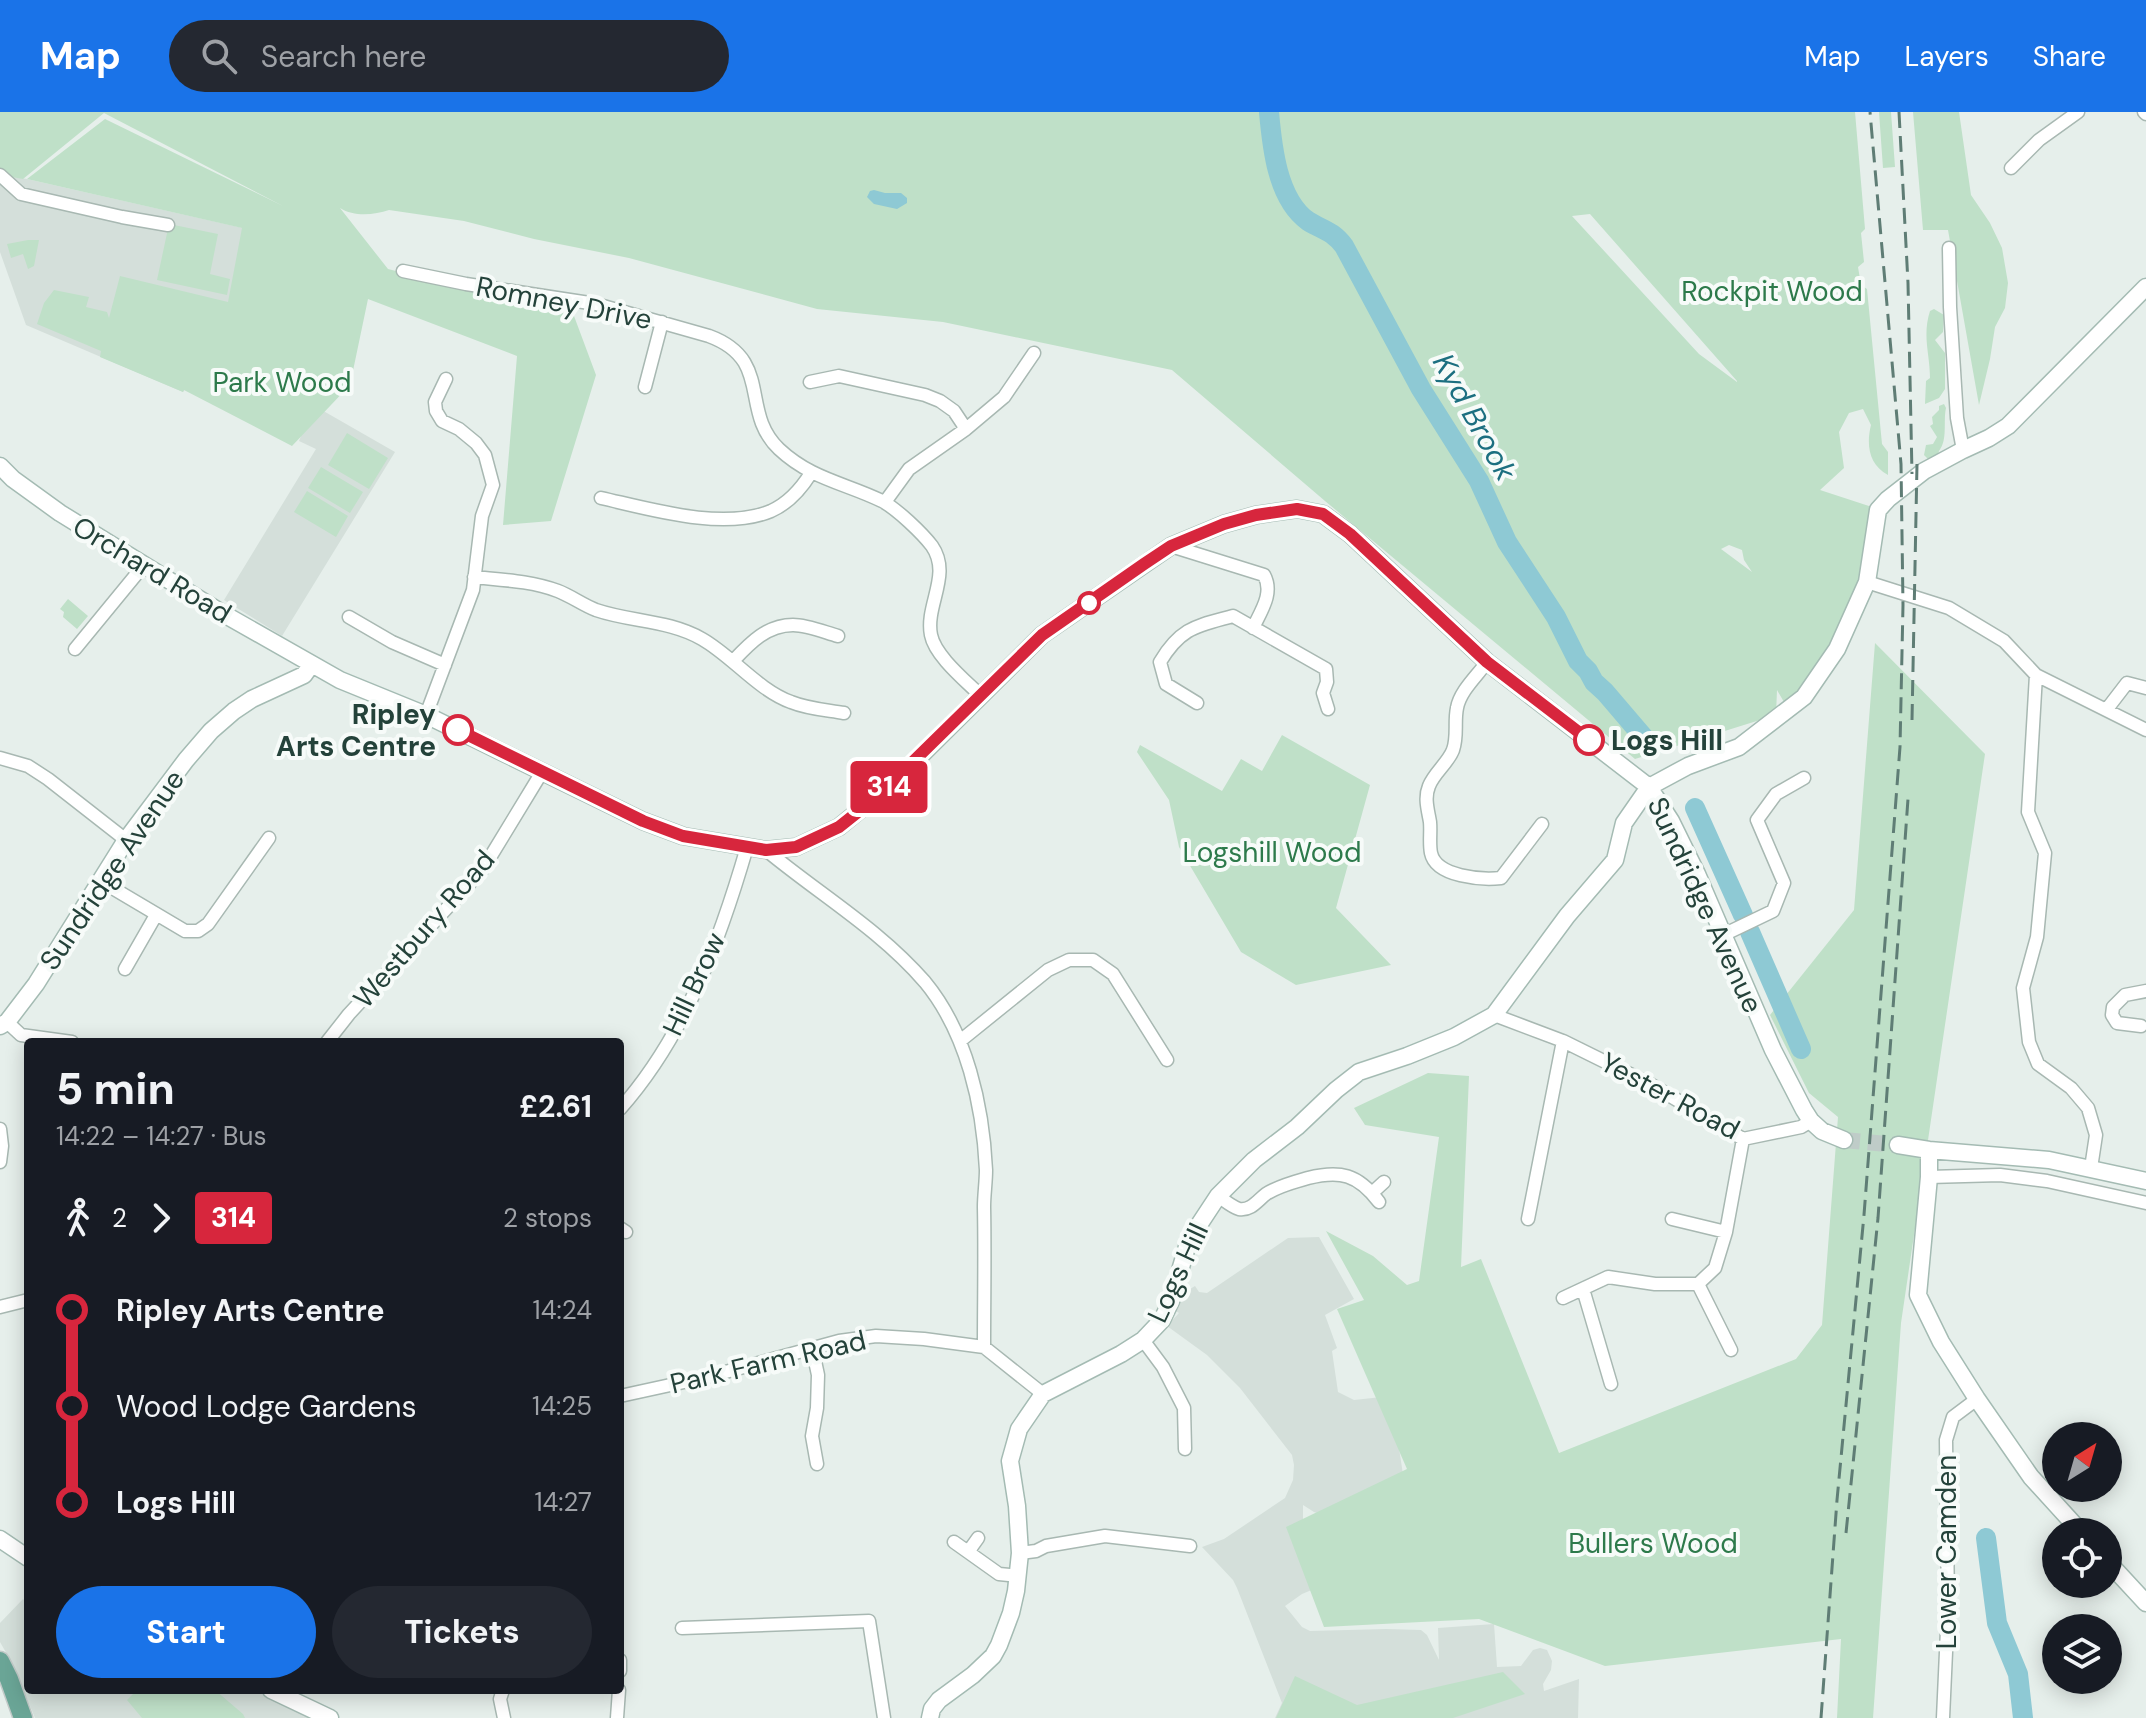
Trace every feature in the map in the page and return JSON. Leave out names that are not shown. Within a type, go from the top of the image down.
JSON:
[{"type":"main road","points":[[0,1661],[22,1718]]},
{"type":"street","points":[[2011,168],[2039,140],[2078,112]]},
{"type":"street","points":[[0,175],[21,194],[168,225]]},
{"type":"street","points":[[1949,248],[1957,418],[1963,450]]},
{"type":"street","name":"Romney Drive","points":[[403,271],[596,304],[723,341],[738,352],[749,370],[762,426],[777,447],[811,473],[885,502],[933,548],[940,581],[933,603],[930,633],[946,661],[981,696]]},
{"type":"street","points":[[1649,787],[1688,766],[1739,747],[1804,697],[1837,649],[1867,582],[1878,510],[1924,471],[2008,426],[2146,287]]},
{"type":"street","points":[[645,387],[662,322]]},
{"type":"street","points":[[885,502],[909,469],[966,429],[1004,397],[1034,353]]},
{"type":"street","points":[[810,382],[839,376],[925,395],[954,411],[966,429]]},
{"type":"street","points":[[426,715],[473,590],[482,516],[493,485],[485,455],[476,443],[459,429],[442,421],[436,411],[435,402],[446,379]]},
{"type":"street","name":"Orchard Road","points":[[0,466],[38,499],[311,665]]},
{"type":"street","points":[[601,498],[673,515],[751,517],[786,503],[800,490],[811,473]]},
{"type":"street","name":"Sundridge Avenue","points":[[3,1024],[36,984],[126,840],[211,731],[252,699],[304,675],[311,665],[426,715],[643,821],[683,836],[747,847],[766,850],[796,847],[839,827],[878,796],[1042,635],[1171,546],[1224,524],[1297,509],[1323,514],[1350,534],[1487,662],[1649,787],[1697,874],[1773,1050],[1811,1121]]},
{"type":"street","points":[[1171,546],[1264,575],[1269,584],[1266,601],[1253,628]]},
{"type":"street","points":[[75,649],[144,565]]},
{"type":"street","points":[[474,577],[533,583],[561,591],[595,610],[685,630],[734,660],[788,702],[844,713]]},
{"type":"street","points":[[1867,582],[1949,608],[2004,641],[2036,675],[2146,730]]},
{"type":"street","points":[[1197,703],[1166,684],[1160,662],[1172,643],[1192,628],[1233,616],[1326,669],[1327,682],[1323,693],[1328,709]]},
{"type":"street","points":[[349,617],[392,642],[445,665]]},
{"type":"street","points":[[734,660],[754,639],[794,625],[838,636]]},
{"type":"street","points":[[1487,662],[1462,695],[1456,709],[1457,739],[1451,755],[1429,786],[1427,803],[1431,854],[1445,870],[1465,876],[1501,878],[1542,824]]},
{"type":"street","points":[[2036,675],[2028,812],[2045,853],[2037,937],[2023,988],[2029,1042],[2038,1064],[2071,1088],[2088,1108],[2096,1135],[2091,1168]]},
{"type":"street","points":[[2107,709],[2127,683],[2146,688]]},
{"type":"street","points":[[0,758],[28,766],[48,779],[126,840]]},
{"type":"street","name":"Westbury Road","points":[[330,1038],[483,869],[542,772]]},
{"type":"street","points":[[1723,935],[1773,911],[1784,883],[1757,820],[1776,794],[1804,778]]},
{"type":"street","name":"Logs Hill","points":[[930,1718],[939,1700],[993,1656],[1011,1613],[1019,1576],[1020,1553],[1010,1461],[1019,1429],[1043,1394],[1143,1340],[1162,1320],[1171,1301],[1189,1240],[1218,1196],[1254,1160],[1297,1127],[1336,1090],[1359,1072],[1454,1037],[1494,1015],[1567,916],[1615,860],[1624,823],[1649,787]]},
{"type":"street","points":[[99,880],[185,931],[198,931],[208,924],[269,838]]},
{"type":"street","name":"Hill Brow","points":[[624,1104],[662,1054],[684,1012],[709,959],[734,893],[747,847]]},
{"type":"street","points":[[789,869],[796,847]]},
{"type":"street","points":[[766,850],[900,957],[944,1009],[960,1041],[982,1127],[986,1174],[984,1347],[1043,1394]]},
{"type":"street","points":[[125,969],[156,915]]},
{"type":"street","points":[[960,1041],[1048,970],[1069,960],[1093,960],[1113,974],[1167,1060]]},
{"type":"street","points":[[2141,1026],[2117,1023],[2112,1015],[2113,1007],[2125,995],[2146,991]]},
{"type":"street","name":"Yester Road","points":[[1494,1015],[1563,1041],[1650,1084],[1743,1139],[1801,1127],[1811,1121]]},
{"type":"street","points":[[3,1024],[21,1035],[43,1038]]},
{"type":"street","points":[[1528,1219],[1563,1041]]},
{"type":"street","points":[[1811,1121],[1822,1131],[1844,1140]]},
{"type":"street","points":[[0,1129],[0,1162]]},
{"type":"street","points":[[1563,1298],[1608,1277],[1655,1284],[1698,1284],[1715,1268],[1726,1232],[1743,1139]]},
{"type":"street","points":[[1898,1145],[2049,1160],[2146,1181]]},
{"type":"street","points":[[1929,1150],[1918,1295],[1941,1342],[1977,1399],[2031,1477],[2068,1518]]},
{"type":"street","points":[[1218,1196],[1238,1209],[1248,1208],[1268,1193],[1295,1181],[1330,1173],[1354,1179],[1375,1198],[1384,1182]]},
{"type":"street","points":[[1929,1177],[2012,1177],[2063,1184],[2146,1203]]},
{"type":"street","points":[[1672,1219],[1726,1232]]},
{"type":"street","points":[[1698,1284],[1731,1350]]},
{"type":"street","points":[[1583,1289],[1611,1384]]},
{"type":"street","points":[[0,1307],[24,1301]]},
{"type":"street","name":"Park Farm Road","points":[[624,1395],[707,1377],[812,1347],[876,1336],[984,1347]]},
{"type":"street","points":[[1143,1340],[1163,1367],[1184,1408],[1185,1449]]},
{"type":"street","points":[[812,1347],[818,1375],[812,1436],[817,1464]]},
{"type":"street","name":"Lower Camden","points":[[1943,1718],[1948,1608],[1946,1440],[1953,1417],[1977,1399]]},
{"type":"street","points":[[1020,1553],[1105,1536],[1190,1546]]},
{"type":"street","points":[[968,1552],[978,1538]]},
{"type":"street","points":[[0,1539],[24,1555]]},
{"type":"street","points":[[954,1542],[999,1574],[1019,1576]]},
{"type":"street","points":[[2122,1577],[2146,1603]]},
{"type":"street","points":[[682,1628],[869,1621],[884,1718]]},
{"type":"street","points":[[502,1694],[504,1718]]},
{"type":"street","points":[[617,1718],[619,1694]]},
{"type":"street","points":[[291,1695],[330,1718]]},
{"type":"shaded area","points":[[0,175],[243,228],[274,277],[183,392],[26,325],[0,252]]},
{"type":"shaded area","points":[[313,405],[395,452],[282,636],[224,600],[316,449],[299,441]]},
{"type":"shaded area","points":[[1319,1237],[1354,1299],[1325,1315],[1337,1348],[1332,1351],[1338,1392],[1354,1400],[1391,1396],[1406,1494],[1323,1515],[1303,1505],[1303,1520],[1333,1581],[1302,1594],[1285,1606],[1302,1627],[1310,1631],[1421,1630],[1427,1635],[1439,1660],[1438,1628],[1494,1624],[1497,1667],[1521,1666],[1533,1650],[1540,1648],[1547,1650],[1552,1661],[1543,1684],[1544,1691],[1579,1679],[1578,1718],[1275,1718],[1282,1703],[1237,1588],[1202,1547],[1224,1539],[1285,1498],[1293,1480],[1292,1455],[1240,1388],[1207,1355],[1167,1326],[1179,1313],[1174,1310],[1182,1294],[1195,1286],[1199,1292],[1207,1293],[1288,1238]]},
{"type":"shaded area","points":[[24,1600],[24,1692],[0,1642],[0,1623]]},
{"type":"shaded area","points":[[25,1694],[262,1694],[312,1718],[35,1718]]},
{"type":"green space","points":[[0,112],[1855,112],[1865,229],[1861,233],[1864,262],[1858,267],[1861,285],[1867,289],[1882,444],[1888,452],[1888,475],[1877,466],[1870,454],[1871,425],[1863,409],[1849,413],[1839,432],[1844,468],[1820,490],[1872,507],[1862,581],[1830,647],[1799,691],[1784,702],[1777,690],[1776,715],[1635,759],[1172,370],[943,322],[817,309],[629,258],[464,221],[389,210],[358,214],[340,208],[388,269],[574,316],[596,375],[551,521],[503,525],[517,356],[368,299],[350,385],[292,446],[184,390],[100,357],[101,351],[37,324],[44,303],[54,290],[89,297],[86,307],[107,312],[109,318],[120,276],[228,302],[242,228],[27,179],[105,119],[283,206],[104,113],[23,179],[0,175]],"holes":[[[1590,214],[1737,381],[1737,382],[1699,354],[1572,216]],[[1729,545],[1742,550],[1752,572],[1721,549]]]},
{"type":"green space","points":[[1879,112],[1891,112],[1895,167],[1883,168]]},
{"type":"green space","points":[[1913,112],[1959,112],[1971,195],[2002,248],[2008,283],[2005,308],[1995,327],[1979,405],[1948,230],[1923,230]]},
{"type":"green space","points":[[169,224],[218,234],[210,274],[230,279],[227,295],[157,280]]},
{"type":"green space","points":[[39,240],[34,266],[28,269],[23,254],[11,258],[7,244]]},
{"type":"green space","points":[[1934,309],[1944,315],[1943,332],[1935,340],[1945,353],[1945,389],[1939,398],[1925,404],[1926,381],[1930,378],[1927,329],[1930,311]]},
{"type":"green space","points":[[1944,404],[1943,441],[1938,454],[1929,460],[1924,455],[1926,445],[1933,444],[1937,437],[1930,426],[1933,424],[1932,417]]},
{"type":"green space","points":[[347,433],[388,458],[369,489],[328,465]]},
{"type":"green space","points":[[321,467],[363,492],[350,513],[308,488]]},
{"type":"green space","points":[[307,491],[348,516],[336,537],[294,512]]},
{"type":"green space","points":[[68,599],[88,616],[77,629],[63,617],[64,612],[60,609]]},
{"type":"green space","name":"Bullers Wood","points":[[1875,643],[1985,754],[1901,1323],[1873,1718],[1837,1718],[1841,1639],[1605,1666],[1479,1619],[1324,1627],[1286,1527],[1407,1469],[1337,1309],[1364,1300],[1326,1231],[1373,1256],[1407,1285],[1419,1281],[1439,1137],[1365,1125],[1354,1108],[1428,1073],[1469,1076],[1461,1267],[1481,1259],[1559,1453],[1796,1359],[1822,1325],[1838,1117],[1809,1093],[1770,1015],[1854,910]]},
{"type":"green space","name":"Logshill Wood","points":[[1282,735],[1370,785],[1336,908],[1391,965],[1296,985],[1241,952],[1179,847],[1169,800],[1137,752],[1140,745],[1222,791],[1241,759],[1262,771]]},
{"type":"green space","points":[[1503,1672],[1525,1694],[1453,1718],[1276,1718],[1295,1676],[1357,1705]]},
{"type":"green space","points":[[133,1694],[220,1694],[245,1718],[142,1718],[127,1700]]},
{"type":"water","points":[[874,190],[901,193],[907,198],[907,203],[897,209],[874,204],[867,197]]},
{"type":"waterway","name":"Kyd Brook","points":[[1269,112],[1278,171],[1289,199],[1308,221],[1331,233],[1344,246],[1421,389],[1479,481],[1507,542],[1556,617],[1578,661],[1652,747]]},
{"type":"waterway","name":"Kyd Brook","points":[[1695,808],[1743,915]]},
{"type":"waterway","name":"Kyd Brook","points":[[1750,932],[1801,1049]]},
{"type":"waterway","name":"Kyd Brook","points":[[1986,1538],[1997,1623],[2018,1674],[2023,1718]]},
{"type":"tunnel","points":[[1844,1140],[1898,1145]]},
{"type":"railway","points":[[1821,1718],[1900,747],[1903,605],[1901,464],[1870,112]]},
{"type":"railway","points":[[1899,112],[1908,283],[1912,474]]},
{"type":"railway","points":[[1912,720],[1917,464]]},
{"type":"railway","points":[[1846,1533],[1878,1218],[1908,799]]},
{"type":"bus line","name":"314","points":[[458,730],[643,821],[683,836],[766,850],[796,847],[839,827],[878,796],[1042,635],[1144,564],[1171,546],[1224,524],[1297,509],[1323,514],[1350,534],[1487,662],[1589,740]]},
{"type":"place","name":"Ripley Arts Centre","points":[[458,730]]},
{"type":"place","name":"Logs Hill","points":[[1589,740]]},
{"type":"park label","name":"Rockpit Wood","points":[[1772,291]]},
{"type":"park label","name":"Park Wood","points":[[282,382]]}]
